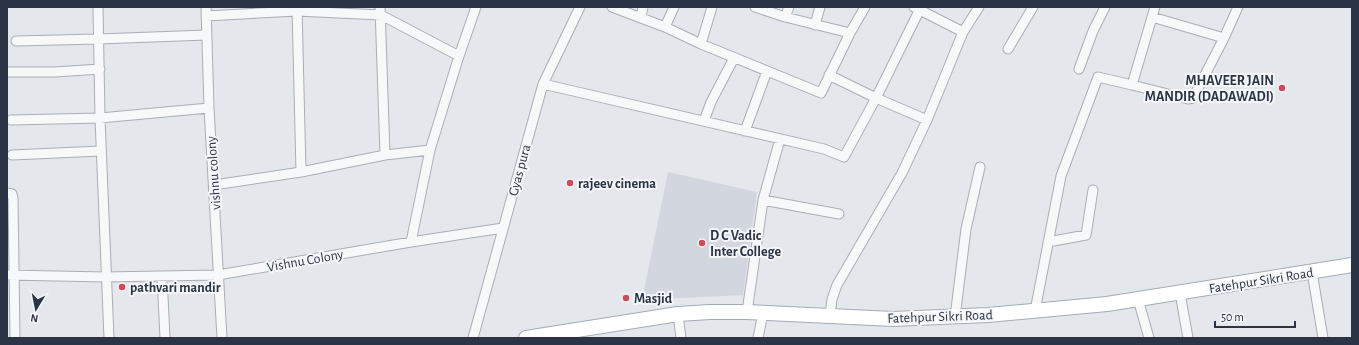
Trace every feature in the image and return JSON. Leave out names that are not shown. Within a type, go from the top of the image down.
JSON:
[{"type":"main road","name":"Fatehpur Sikri Road","points":[[526,338],[678,314],[747,312],[893,319],[956,318],[1107,304],[1312,272],[1352,264]]},
{"type":"street","points":[[98,7],[101,151],[109,338]]},
{"type":"street","points":[[411,242],[430,150],[476,7]]},
{"type":"street","name":"Gyas pura","points":[[473,338],[543,84],[580,7]]},
{"type":"street","points":[[612,7],[665,27],[734,58],[821,93],[850,33],[865,7]]},
{"type":"street","points":[[640,17],[643,7]]},
{"type":"street","points":[[665,27],[674,7]]},
{"type":"street","points":[[701,44],[712,7]]},
{"type":"street","points":[[785,17],[789,7]]},
{"type":"street","points":[[815,25],[820,7]]},
{"type":"street","points":[[830,316],[832,299],[837,285],[902,173],[927,120],[963,32],[979,7]]},
{"type":"street","points":[[1008,49],[1033,7]]},
{"type":"street","points":[[1079,69],[1105,7]]},
{"type":"street","points":[[1132,85],[1155,7]]},
{"type":"street","points":[[1035,310],[1061,176],[1098,77],[1188,99],[1193,98],[1238,7]]},
{"type":"street","points":[[761,8],[785,17],[850,33]]},
{"type":"street","points":[[543,84],[824,149],[844,157],[876,98],[918,8],[963,32]]},
{"type":"street","points":[[206,12],[297,9],[380,11],[459,56]]},
{"type":"street","points":[[297,9],[301,172]]},
{"type":"street","points":[[380,11],[385,155]]},
{"type":"street","name":"vishnu colony","points":[[206,12],[209,108],[222,338]]},
{"type":"street","points":[[1152,17],[1224,38]]},
{"type":"street","points":[[16,41],[98,40],[207,35]]},
{"type":"street","points":[[704,121],[711,102],[734,58]]},
{"type":"street","points":[[7,72],[55,72],[100,69]]},
{"type":"street","points":[[745,131],[767,71]]},
{"type":"street","points":[[829,75],[876,98],[927,120]]},
{"type":"street","points":[[11,120],[100,118],[209,108]]},
{"type":"street","points":[[747,312],[763,200],[780,139]]},
{"type":"street","points":[[214,185],[301,172],[385,155],[430,150]]},
{"type":"street","points":[[12,154],[101,151]]},
{"type":"street","points":[[956,318],[966,229],[980,167]]},
{"type":"street","points":[[1048,242],[1086,235],[1093,190]]},
{"type":"street","points":[[7,193],[12,194],[13,198],[11,275],[15,338]]},
{"type":"street","points":[[763,200],[839,214]]},
{"type":"street","name":"Vishnu Colony","points":[[11,275],[106,277],[218,275],[503,228]]},
{"type":"street","points":[[1312,272],[1323,338]]},
{"type":"street","points":[[162,276],[165,338]]},
{"type":"street","points":[[1180,293],[1188,338]]},
{"type":"street","points":[[1138,299],[1149,338]]},
{"type":"street","points":[[758,338],[763,313]]},
{"type":"street","points":[[678,314],[681,338]]},
{"type":"shaded area","name":"D C Vadic Inter College","points":[[668,172],[757,192],[743,295],[642,300]]},
{"type":"place","name":"MHAVEER JAIN MANDIR (DADAWADI)","points":[[1282,88]]},
{"type":"place","name":"rajeev cinema","points":[[570,183]]},
{"type":"place","name":"D C Vadic Inter College","points":[[702,243]]},
{"type":"place","name":"pathvari mandir","points":[[122,287]]},
{"type":"place","name":"Masjid","points":[[626,298]]}]
